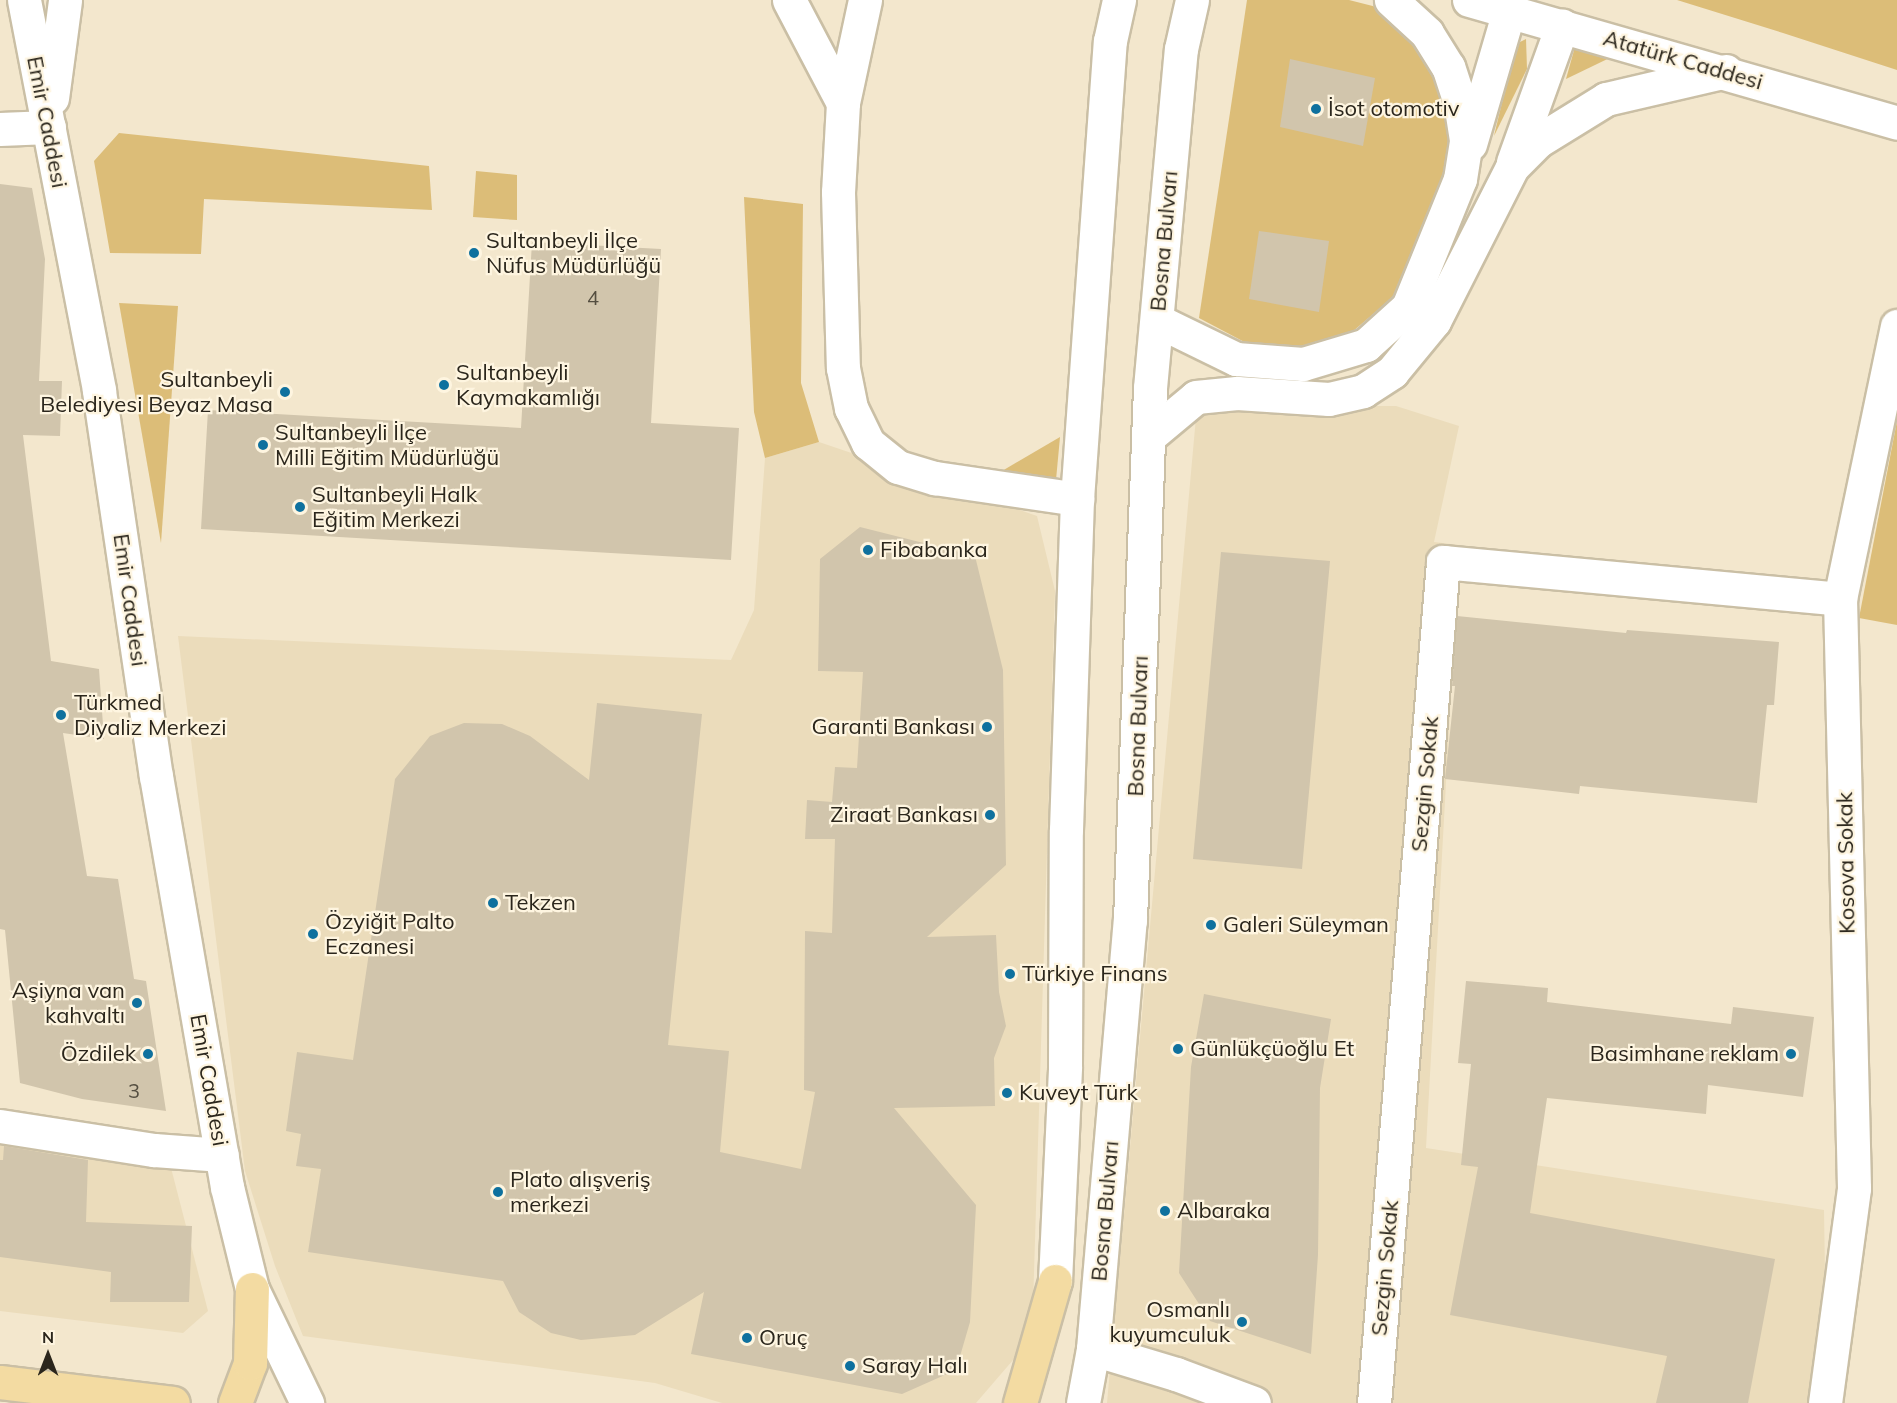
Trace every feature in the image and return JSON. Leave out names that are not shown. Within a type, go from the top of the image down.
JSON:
[{"type":"main road","name":"Emir Caddesi","points":[[24,0],[99,391],[156,777],[222,1155],[252,1289],[307,1403]]},
{"type":"main road","points":[[0,129],[49,127],[65,0]]},
{"type":"main road","points":[[789,0],[843,103]]},
{"type":"main road","points":[[865,0],[843,103],[838,226],[843,368],[851,408],[868,443],[898,467],[935,478],[1077,499]]},
{"type":"main road","points":[[843,103],[890,0]]},
{"type":"main road","name":"Bosna Bulvarı","points":[[1055,1281],[1065,1066],[1066,830],[1077,499],[1110,41],[1119,0]]},
{"type":"main road","name":"Bosna Bulvarı","points":[[1083,1403],[1093,1349],[1130,920],[1148,437],[1181,49],[1192,0]]},
{"type":"main road","points":[[1391,0],[1427,33],[1448,67],[1460,103],[1466,140],[1460,179]]},
{"type":"main road","name":"Atatürk Caddesi","points":[[1469,0],[1726,71],[1897,123]]},
{"type":"main road","points":[[1158,321],[1236,359],[1303,364],[1366,345],[1408,307],[1460,179],[1509,11]]},
{"type":"main road","points":[[1148,437],[1197,397],[1237,393],[1329,399],[1363,391],[1392,372],[1434,321],[1512,167],[1562,26]]},
{"type":"main road","points":[[1512,167],[1538,141],[1606,99],[1726,71]]},
{"type":"main road","name":"Kosova Sokak","points":[[1825,1403],[1854,1188],[1840,599],[1897,326]]},
{"type":"main road","name":"Sezgin Sokak","points":[[1374,1403],[1443,562],[1840,599]]},
{"type":"main road","points":[[0,1126],[154,1150],[222,1155]]},
{"type":"main road","points":[[1020,1403],[1055,1281]]},
{"type":"main road","points":[[1034,1403],[1055,1281]]},
{"type":"main road","points":[[235,1403],[250,1363],[252,1289]]},
{"type":"main road","points":[[1093,1349],[1176,1374],[1254,1403]]},
{"type":"main road","points":[[0,1382],[173,1403]]},
{"type":"shaded area","points":[[1247,0],[1349,0],[1408,15],[1452,76],[1456,154],[1398,293],[1352,332],[1288,350],[1252,346],[1199,318]]},
{"type":"shaded area","points":[[1677,0],[1897,0],[1897,70],[1783,33]]},
{"type":"shaded area","points":[[1578,36],[1624,51],[1566,79]]},
{"type":"shaded area","points":[[1526,39],[1527,69],[1494,136],[1516,44]]},
{"type":"shaded area","points":[[119,133],[429,166],[432,210],[204,199],[201,254],[110,253],[94,161]]},
{"type":"shaded area","points":[[476,171],[517,175],[517,220],[473,217]]},
{"type":"shaded area","points":[[744,197],[803,204],[801,383],[819,442],[765,458],[754,412]]},
{"type":"shaded area","points":[[119,303],[178,306],[161,543]]},
{"type":"shaded area","points":[[1197,406],[1396,406],[1459,426],[1434,542],[1459,545],[1426,1148],[1824,1210],[1827,1403],[1107,1403]]},
{"type":"shaded area","points":[[1897,421],[1897,625],[1859,618]]},
{"type":"shaded area","points":[[1060,437],[1054,501],[1002,471]]},
{"type":"shaded area","points":[[819,442],[1037,516],[1055,591],[1032,1338],[976,1403],[722,1403],[655,1383],[303,1336],[275,1266],[245,1171],[178,636],[731,660],[754,610],[765,458]]},
{"type":"shaded area","points":[[0,1140],[170,1164],[208,1311],[183,1333],[0,1311]]},
{"type":"building","points":[[1290,59],[1375,78],[1363,146],[1280,127]]},
{"type":"building","points":[[0,184],[32,188],[45,259],[39,381],[62,381],[60,436],[23,435],[51,661],[99,669],[104,739],[63,733],[87,876],[118,879],[134,979],[146,981],[166,1111],[82,1099],[20,1083],[5,930],[0,929]]},
{"type":"building","points":[[1259,231],[1329,241],[1319,312],[1249,299]]},
{"type":"building","points":[[532,242],[661,249],[651,423],[739,428],[731,560],[201,529],[208,410],[521,428]]},
{"type":"building","points":[[860,527],[975,556],[1003,670],[1006,865],[927,937],[996,935],[999,992],[1006,1026],[994,1058],[995,1106],[894,1108],[976,1205],[970,1322],[956,1370],[902,1394],[691,1354],[704,1292],[635,1335],[581,1340],[551,1333],[519,1312],[503,1281],[308,1252],[321,1169],[296,1166],[301,1134],[286,1131],[297,1052],[353,1060],[395,779],[430,736],[464,723],[502,724],[530,736],[589,780],[597,703],[702,714],[668,1045],[729,1051],[720,1152],[801,1169],[815,1092],[804,1090],[805,931],[832,933],[835,839],[805,839],[807,800],[832,802],[835,767],[857,768],[863,672],[818,671],[820,559]]},
{"type":"building","points":[[1221,552],[1330,561],[1302,869],[1193,859]]},
{"type":"building","points":[[1457,616],[1626,633],[1627,630],[1779,642],[1774,705],[1767,705],[1757,803],[1580,786],[1579,794],[1445,779],[1455,686],[1452,686]]},
{"type":"building","points":[[1466,981],[1548,988],[1547,1002],[1731,1024],[1733,1007],[1814,1017],[1803,1097],[1708,1085],[1706,1114],[1547,1098],[1530,1213],[1775,1259],[1748,1403],[1656,1403],[1667,1356],[1450,1315],[1478,1167],[1461,1165],[1471,1064],[1458,1063]]},
{"type":"building","points":[[1204,994],[1331,1019],[1320,1088],[1318,1255],[1311,1354],[1210,1321],[1179,1273],[1191,1067]]},
{"type":"building","points":[[4,1146],[88,1160],[86,1222],[192,1226],[189,1302],[110,1302],[111,1272],[0,1257],[0,1160],[3,1160]]},
{"type":"place","name":"İsot otomotiv","points":[[1316,109]]},
{"type":"place","name":"Sultanbeyli İlçe Nüfus Müdürlüğü","points":[[474,253]]},
{"type":"place","name":"Sultanbeyli Kaymakamlığı","points":[[444,385]]},
{"type":"place","name":"Sultanbeyli Belediyesi Beyaz Masa","points":[[285,392]]},
{"type":"place","name":"Sultanbeyli İlçe Milli Eğitim Müdürlüğü","points":[[263,445]]},
{"type":"place","name":"Sultanbeyli Halk Eğitim Merkezi","points":[[300,507]]},
{"type":"place","name":"Fibabanka","points":[[868,550]]},
{"type":"place","name":"Türkmed Diyaliz Merkezi","points":[[61,715]]},
{"type":"place","name":"Garanti Bankası","points":[[987,727]]},
{"type":"place","name":"Ziraat Bankası","points":[[990,815]]},
{"type":"place","name":"Tekzen","points":[[493,903]]},
{"type":"place","name":"Galeri Süleyman","points":[[1211,925]]},
{"type":"place","name":"Özyiğit Palto Eczanesi","points":[[313,934]]},
{"type":"place","name":"Türkiye Finans","points":[[1010,974]]},
{"type":"place","name":"Aşiyna van kahvaltı","points":[[137,1003]]},
{"type":"place","name":"Günlükçüoğlu Et","points":[[1178,1049]]},
{"type":"place","name":"Özdilek","points":[[148,1054]]},
{"type":"place","name":"Basimhane reklam","points":[[1791,1054]]},
{"type":"place","name":"Kuveyt Türk","points":[[1007,1093]]},
{"type":"place","name":"Plato alışveriş merkezi","points":[[498,1192]]},
{"type":"place","name":"Albaraka","points":[[1165,1211]]},
{"type":"place","name":"Osmanlı kuyumculuk","points":[[1242,1322]]},
{"type":"place","name":"Oruç","points":[[747,1338]]},
{"type":"place","name":"Saray Halı","points":[[850,1366]]}]
